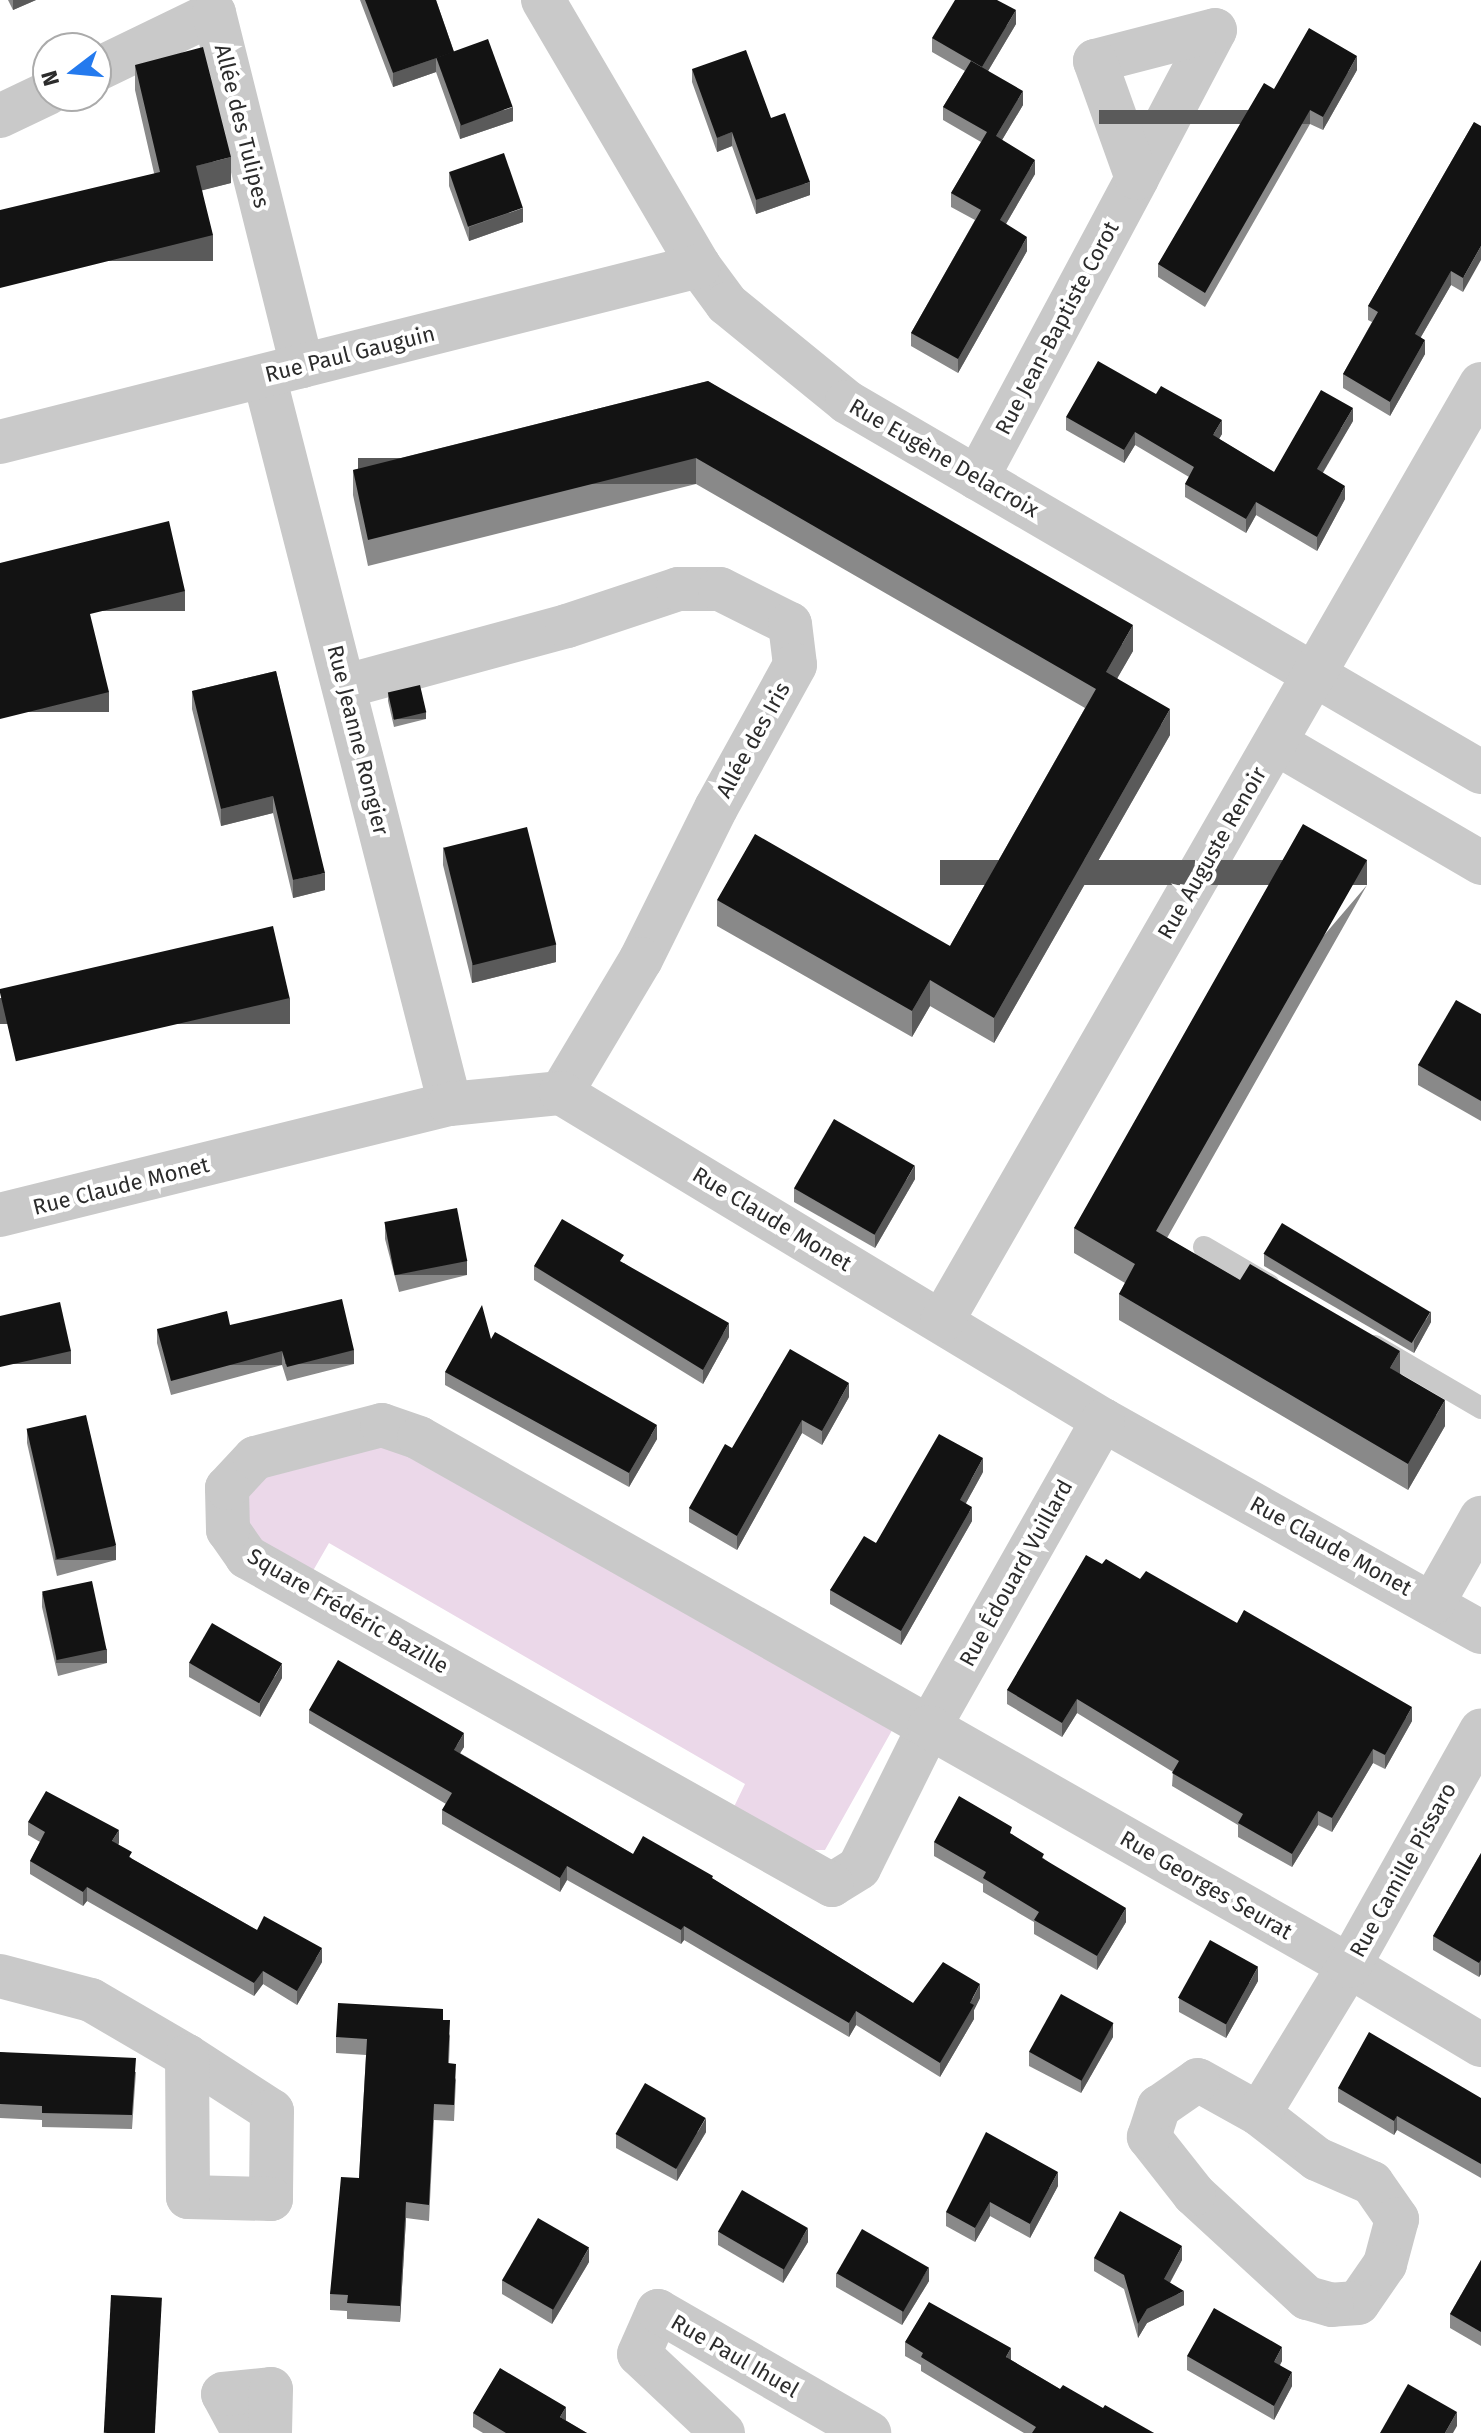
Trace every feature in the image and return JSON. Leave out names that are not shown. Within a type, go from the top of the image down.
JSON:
[{"type":"street","name":"Rue Eugène Delacroix","points":[[543,0],[699,266],[727,304],[847,402],[1481,772]]},
{"type":"street","name":"Allée des Tulipes","points":[[112,62],[214,13],[283,371]]},
{"type":"street","points":[[0,116],[32,101]]},
{"type":"street","name":"Rue Jean-Baptiste Corot","points":[[977,478],[1137,178]]},
{"type":"street","name":"Rue Paul Gauguin","points":[[0,442],[699,266]]},
{"type":"street","name":"Rue Jeanne Rongier","points":[[283,371],[346,686],[450,1104]]},
{"type":"street","name":"Rue Auguste Renoir","points":[[942,1321],[1481,384]]},
{"type":"street","name":"Allée des Iris","points":[[346,686],[567,626],[678,589],[720,589],[790,624],[795,665],[716,808],[641,959],[561,1093]]},
{"type":"street","points":[[1276,743],[1481,863]]},
{"type":"street","name":"Rue Claude Monet","points":[[0,1215],[450,1104],[561,1093],[1103,1420],[1481,1632]]},
{"type":"street","name":"Rue Édouard Vuillard","points":[[929,1727],[1103,1420]]},
{"type":"street","name":"Square Frédéric Bazille","points":[[382,1425],[419,1438],[929,1727],[859,1868],[832,1885],[247,1557],[228,1530],[227,1488],[255,1458],[382,1425]]},
{"type":"street","points":[[1433,1603],[1481,1518]]},
{"type":"street","name":"Rue Georges Seurat","points":[[929,1727],[1349,1966],[1481,2045]]},
{"type":"street","name":"Rue Camille Pissaro","points":[[1259,2114],[1349,1966],[1481,1731]]},
{"type":"street","points":[[0,1976],[91,2000],[187,2056]]},
{"type":"street","points":[[1198,2080],[1259,2114],[1317,2159],[1372,2183],[1397,2219],[1385,2264],[1358,2303],[1332,2305],[1307,2298],[1194,2194],[1149,2137],[1159,2107],[1198,2080]]},
{"type":"street","name":"Rue Paul Ihuel","points":[[723,2433],[639,2354],[658,2311],[869,2433]]},
{"type":"street","points":[[244,2433],[223,2394],[271,2389],[270,2433]]},
{"type":"lane","points":[[1204,1247],[1283,1293]]},
{"type":"lane","points":[[1349,1331],[1481,1408]]},
{"type":"shaded area","points":[[376,1438],[895,1725],[825,1850],[802,1850],[731,1813],[745,1784],[329,1543],[310,1576],[249,1537],[240,1501],[258,1472]]},
{"type":"building","points":[[365,0],[436,0],[454,52],[393,73]]},
{"type":"building","points":[[955,0],[997,0],[1016,10],[982,67],[932,38]]},
{"type":"building","points":[[1309,28],[1357,56],[1323,117],[1310,110],[1205,293],[1158,264],[1264,83],[1274,89]]},
{"type":"building","points":[[488,39],[513,107],[461,125],[436,58]]},
{"type":"building","points":[[203,47],[231,157],[196,166],[213,235],[0,288],[0,210],[160,172],[135,65]]},
{"type":"building","points":[[746,50],[771,118],[785,113],[810,182],[756,200],[732,132],[717,138],[692,69]]},
{"type":"building","points":[[971,61],[1023,91],[996,136],[1035,160],[1000,220],[1027,237],[958,359],[911,333],[981,210],[951,193],[987,132],[943,107]]},
{"type":"building","points":[[1474,122],[1481,126],[1481,246],[1463,278],[1451,271],[1415,334],[1425,340],[1390,402],[1343,374],[1378,312],[1368,306]]},
{"type":"building","points":[[504,153],[523,208],[468,227],[449,172]]},
{"type":"building","points":[[1098,361],[1156,394],[1161,386],[1222,420],[1213,435],[1274,472],[1321,390],[1353,408],[1317,469],[1345,486],[1317,537],[1256,502],[1246,519],[1185,484],[1194,467],[1135,432],[1124,450],[1066,417]]},
{"type":"building","points":[[708,381],[1133,625],[1106,672],[1170,709],[994,1018],[930,980],[912,1011],[717,900],[755,834],[950,946],[1096,689],[696,458],[368,540],[353,470]]},
{"type":"building","points":[[169,521],[185,591],[90,614],[109,692],[0,719],[0,563]]},
{"type":"building","points":[[276,671],[325,873],[293,880],[273,796],[221,809],[192,691]]},
{"type":"building","points":[[420,685],[426,712],[394,720],[388,692]]},
{"type":"building","points":[[1303,824],[1367,860],[1156,1231],[1240,1280],[1250,1264],[1400,1351],[1390,1368],[1445,1400],[1408,1464],[1119,1294],[1135,1264],[1074,1228]]},
{"type":"building","points":[[527,827],[556,944],[473,965],[444,848]]},
{"type":"building","points":[[273,926],[290,998],[16,1061],[0,989]]},
{"type":"building","points":[[1456,1000],[1481,1014],[1481,1101],[1418,1065]]},
{"type":"building","points":[[834,1119],[915,1166],[875,1235],[794,1188]]},
{"type":"building","points":[[457,1208],[467,1261],[395,1275],[384,1222]]},
{"type":"building","points":[[562,1219],[624,1255],[620,1261],[729,1323],[703,1370],[534,1266]]},
{"type":"building","points":[[1282,1223],[1430,1312],[1412,1343],[1263,1254]]},
{"type":"building","points":[[342,1299],[354,1350],[287,1367],[282,1351],[171,1381],[157,1329],[227,1311],[230,1325]]},
{"type":"building","points":[[60,1302],[71,1351],[0,1367],[0,1316]]},
{"type":"building","points":[[482,1305],[491,1339],[495,1332],[657,1425],[629,1473],[445,1372]]},
{"type":"building","points":[[790,1349],[849,1383],[822,1431],[802,1420],[737,1536],[689,1508],[725,1444],[732,1448]]},
{"type":"building","points":[[86,1415],[116,1546],[57,1559],[27,1429]]},
{"type":"building","points":[[939,1434],[983,1458],[960,1500],[972,1507],[901,1631],[830,1590],[864,1536],[876,1543]]},
{"type":"building","points":[[1086,1555],[1102,1564],[1106,1559],[1140,1579],[1146,1571],[1237,1623],[1244,1610],[1412,1707],[1385,1755],[1373,1749],[1332,1818],[1318,1811],[1292,1854],[1238,1823],[1243,1814],[1172,1773],[1179,1761],[1077,1699],[1062,1723],[1007,1690]]},
{"type":"building","points":[[92,1581],[107,1649],[57,1660],[42,1592]]},
{"type":"building","points":[[212,1623],[282,1664],[259,1703],[189,1663]]},
{"type":"building","points":[[338,1660],[464,1733],[454,1750],[633,1854],[643,1836],[713,1876],[913,2003],[943,1962],[980,1984],[970,2003],[974,2005],[940,2063],[856,2011],[849,2023],[684,1926],[681,1930],[567,1866],[560,1878],[442,1810],[452,1793],[309,1710]]},
{"type":"building","points":[[46,1791],[119,1830],[112,1841],[132,1852],[129,1857],[257,1930],[264,1916],[322,1948],[297,1991],[263,1971],[254,1983],[87,1887],[83,1892],[30,1861],[45,1832],[28,1822]]},
{"type":"building","points":[[959,1796],[1012,1827],[1010,1833],[1044,1854],[1042,1858],[1126,1908],[1097,1956],[1034,1920],[1039,1912],[983,1878],[986,1872],[934,1842]]},
{"type":"building","points":[[1481,1853],[1481,1960],[1479,1963],[1433,1936]]},
{"type":"building","points":[[1210,1940],[1258,1967],[1226,2024],[1178,1998]]},
{"type":"building","points":[[1061,1994],[1113,2023],[1081,2081],[1029,2052]]},
{"type":"building","points":[[338,2003],[443,2009],[443,2020],[450,2020],[448,2063],[456,2064],[454,2105],[434,2104],[429,2205],[406,2202],[400,2306],[347,2303],[348,2295],[330,2294],[341,2177],[359,2178],[367,2039],[336,2037]]},
{"type":"building","points":[[1369,2032],[1481,2098],[1481,2164],[1397,2116],[1394,2121],[1338,2088]]},
{"type":"building","points":[[0,2052],[136,2058],[132,2115],[42,2113],[42,2106],[0,2104]]},
{"type":"building","points":[[645,2083],[706,2118],[676,2169],[616,2134]]},
{"type":"building","points":[[986,2132],[1058,2172],[1030,2224],[990,2202],[975,2228],[946,2212]]},
{"type":"building","points":[[742,2190],[808,2228],[784,2270],[718,2232]]},
{"type":"building","points":[[1120,2211],[1182,2246],[1164,2279],[1184,2291],[1147,2309],[1138,2324],[1124,2275],[1094,2258]]},
{"type":"building","points":[[538,2218],[589,2248],[553,2310],[502,2280]]},
{"type":"building","points":[[862,2229],[929,2268],[903,2312],[836,2273]]},
{"type":"building","points":[[1481,2260],[1481,2332],[1450,2314]]},
{"type":"building","points":[[111,2295],[162,2298],[155,2433],[104,2433]]},
{"type":"building","points":[[929,2302],[1011,2348],[1006,2357],[1060,2389],[1063,2385],[1154,2433],[1032,2433],[1036,2427],[921,2357],[923,2353],[905,2342]]},
{"type":"building","points":[[1214,2308],[1282,2347],[1274,2362],[1292,2372],[1274,2406],[1187,2356]]},
{"type":"building","points":[[500,2368],[566,2407],[560,2417],[587,2433],[506,2433],[473,2413]]},
{"type":"building","points":[[1408,2384],[1457,2412],[1445,2433],[1380,2433]]}]
